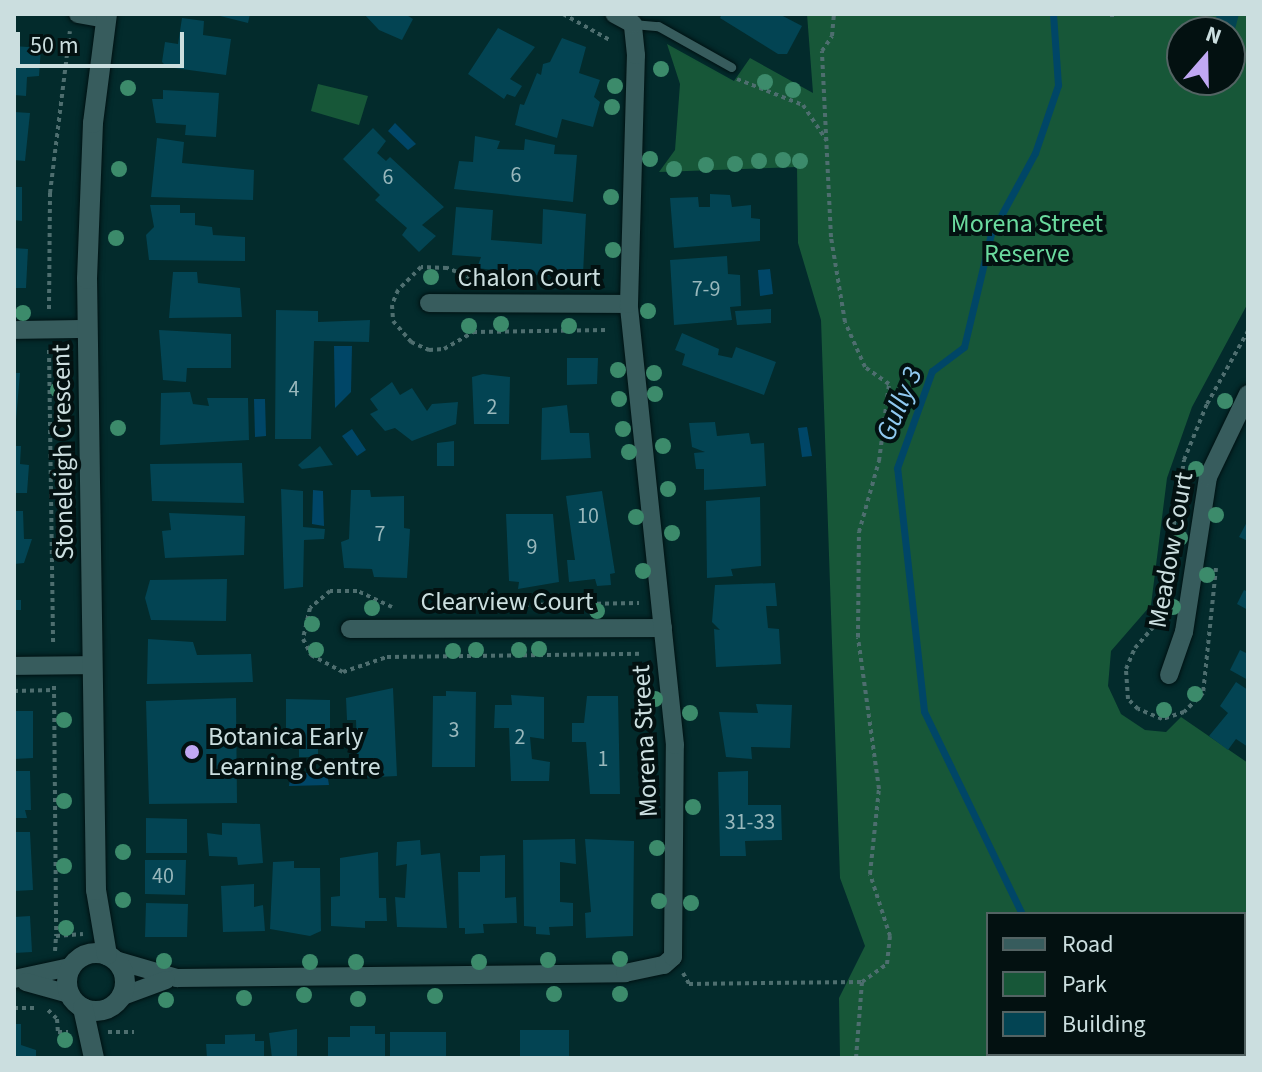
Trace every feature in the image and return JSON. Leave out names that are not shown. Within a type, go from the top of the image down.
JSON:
[{"type":"street","points":[[614,14],[633,24]]},
{"type":"street","points":[[74,20],[107,17]]},
{"type":"street","name":"Stoneleigh Crescent","points":[[94,1056],[76,1001],[73,964],[88,934],[96,890],[88,329],[92,135],[107,17]]},
{"type":"street","name":"Morena Street","points":[[633,24],[629,304],[675,745],[673,957]]},
{"type":"street","name":"Chalon Court","points":[[429,303],[629,304]]},
{"type":"street","points":[[14,330],[88,329]]},
{"type":"street","name":"Meadow Court","points":[[1169,675],[1184,632],[1208,477],[1248,394]]},
{"type":"street","name":"Clearview Court","points":[[350,629],[663,628]]},
{"type":"street","points":[[14,666],[93,665]]},
{"type":"street","name":"Stoneleigh Crescent","points":[[94,1056],[124,977],[111,958],[96,890]]},
{"type":"street","points":[[14,980],[73,964],[96,953],[177,978],[625,973],[654,969],[673,957]]},
{"type":"street","points":[[14,980],[76,1001],[114,1003],[177,978]]},
{"type":"lane","points":[[633,24],[658,26],[731,67]]},
{"type":"path","points":[[563,14],[610,40]]},
{"type":"path","points":[[673,957],[689,984],[862,982],[887,964],[890,936],[870,874],[879,789],[858,637],[859,532],[879,461],[889,384],[865,367],[845,322],[831,237],[822,51],[832,36],[834,14]]},
{"type":"path","points":[[56,936],[50,193],[74,20]]},
{"type":"path","points":[[731,67],[747,85],[803,105],[828,144]]},
{"type":"path","points":[[14,691],[54,690]]},
{"type":"path","points":[[856,1058],[862,982]]},
{"type":"path","points":[[14,1008],[36,1008]]},
{"type":"green space","name":"Morena Street Reserve","points":[[807,14],[1248,14],[1248,303],[1192,407],[1167,478],[1151,605],[1111,651],[1108,686],[1121,714],[1145,730],[1166,732],[1181,717],[1248,763],[1248,1058],[840,1058],[839,998],[865,946],[840,878],[821,320],[798,243],[797,167],[659,172],[675,150],[680,84],[667,44],[734,81],[750,58],[813,93]]},
{"type":"green space","points":[[318,84],[368,96],[359,125],[311,111]]},
{"type":"water","points":[[395,123],[416,144],[408,150],[388,131]]},
{"type":"water","points":[[770,269],[773,294],[760,296],[758,270]]},
{"type":"water","points":[[334,346],[352,346],[351,392],[335,408]]},
{"type":"water","points":[[254,399],[265,399],[266,436],[255,437]]},
{"type":"water","points":[[807,427],[812,456],[802,457],[798,428]]},
{"type":"water","points":[[352,429],[366,450],[357,456],[342,436]]},
{"type":"water","points":[[313,490],[323,491],[324,526],[312,524]]},
{"type":"water","points":[[291,773],[327,773],[329,785],[289,786]]},
{"type":"building","points":[[212,14],[250,14],[248,23]]},
{"type":"building","points":[[364,14],[405,14],[413,19],[402,40],[379,30]]},
{"type":"building","points":[[722,14],[779,14],[802,26],[787,54],[778,54],[720,18]]},
{"type":"building","points":[[1217,14],[1239,14],[1238,16]]},
{"type":"building","points":[[182,18],[204,21],[203,35],[231,39],[226,75],[167,67],[162,62],[165,42],[178,44]]},
{"type":"building","points":[[498,28],[535,47],[510,79],[522,86],[515,97],[507,94],[504,99],[468,74]]},
{"type":"building","points":[[562,38],[586,47],[579,73],[600,80],[594,97],[600,102],[593,127],[562,119],[557,138],[515,125],[520,104],[524,105],[537,73],[541,75],[543,64],[550,62]]},
{"type":"building","points":[[14,46],[41,48],[39,76],[27,77],[26,96],[14,95]]},
{"type":"building","points":[[163,90],[219,93],[216,137],[185,135],[186,125],[156,123],[152,99],[163,99]]},
{"type":"building","points":[[14,112],[30,113],[25,161],[14,160]]},
{"type":"building","points":[[373,128],[386,141],[377,153],[386,161],[390,157],[444,207],[422,225],[436,236],[419,252],[402,235],[407,228],[375,200],[380,195],[343,159]]},
{"type":"building","points":[[475,136],[500,141],[497,149],[524,150],[525,139],[555,145],[554,154],[577,155],[573,202],[454,189],[459,161],[473,162]]},
{"type":"building","points":[[157,138],[184,142],[182,163],[254,170],[253,200],[151,197]]},
{"type":"building","points":[[14,187],[22,187],[22,221],[14,220]]},
{"type":"building","points":[[710,194],[730,195],[732,207],[751,205],[751,218],[760,219],[760,241],[674,248],[670,198],[698,197],[699,207],[710,207]]},
{"type":"building","points":[[150,205],[180,205],[180,213],[195,213],[195,225],[212,227],[213,235],[245,237],[245,261],[149,260],[146,235],[154,227]]},
{"type":"building","points":[[456,207],[493,210],[491,240],[542,244],[543,209],[586,214],[583,274],[544,276],[477,268],[481,257],[452,255]]},
{"type":"building","points":[[14,248],[28,249],[26,288],[14,288]]},
{"type":"building","points":[[727,256],[728,274],[740,275],[741,306],[730,307],[732,320],[674,325],[670,260]]},
{"type":"building","points":[[173,272],[197,272],[198,283],[240,288],[242,317],[169,318]]},
{"type":"building","points":[[771,309],[771,323],[737,325],[735,311]]},
{"type":"building","points":[[276,310],[318,311],[318,322],[370,320],[369,342],[314,341],[311,439],[275,439]]},
{"type":"building","points":[[159,330],[231,334],[231,368],[187,368],[186,382],[163,380]]},
{"type":"building","points":[[682,333],[719,349],[718,355],[732,358],[736,347],[776,362],[764,395],[682,365],[685,354],[675,350]]},
{"type":"building","points":[[567,358],[598,358],[597,384],[567,385]]},
{"type":"building","points":[[14,373],[20,373],[16,420],[14,420]]},
{"type":"building","points":[[483,374],[510,377],[509,424],[474,424],[472,377]]},
{"type":"building","points":[[392,382],[400,395],[412,388],[427,411],[432,404],[458,402],[456,424],[412,441],[395,428],[385,431],[370,414],[378,410],[370,399]]},
{"type":"building","points":[[190,392],[193,404],[209,406],[207,398],[248,398],[249,440],[160,445],[161,393]]},
{"type":"building","points":[[567,405],[570,433],[589,433],[591,458],[541,460],[542,408]]},
{"type":"building","points":[[715,422],[717,436],[749,433],[751,444],[764,443],[766,486],[704,490],[704,469],[696,469],[694,453],[705,452],[692,447],[689,423]]},
{"type":"building","points":[[454,441],[454,466],[437,466],[437,443]]},
{"type":"building","points":[[14,446],[21,446],[20,464],[29,465],[27,493],[14,493]]},
{"type":"building","points":[[320,446],[333,465],[302,469],[298,465]]},
{"type":"building","points":[[242,463],[244,503],[152,501],[150,464]]},
{"type":"building","points":[[281,489],[303,491],[303,527],[325,529],[324,539],[304,540],[303,587],[284,589]]},
{"type":"building","points":[[351,490],[370,490],[371,497],[404,496],[404,528],[410,529],[407,578],[374,577],[372,569],[344,568],[341,542],[349,539]]},
{"type":"building","points":[[602,491],[615,573],[610,574],[611,585],[597,586],[595,579],[569,582],[567,560],[575,560],[566,496]]},
{"type":"building","points":[[760,497],[761,566],[731,569],[733,576],[707,578],[706,501]]},
{"type":"building","points":[[14,511],[23,511],[24,539],[32,539],[24,563],[14,564]]},
{"type":"building","points":[[169,513],[245,516],[244,555],[165,558],[162,531],[171,530]]},
{"type":"building","points":[[506,514],[553,514],[559,582],[518,589],[519,582],[509,581]]},
{"type":"building","points":[[1248,520],[1248,541],[1239,537]]},
{"type":"building","points":[[227,579],[226,621],[151,620],[145,598],[150,580]]},
{"type":"building","points":[[775,583],[777,606],[766,606],[768,628],[779,629],[781,664],[716,667],[714,629],[720,630],[712,622],[715,585]]},
{"type":"building","points":[[1244,590],[1248,592],[1248,610],[1237,604]]},
{"type":"building","points":[[14,600],[21,600],[21,610],[14,610]]},
{"type":"building","points":[[148,639],[193,642],[197,655],[251,654],[253,682],[147,684]]},
{"type":"building","points":[[1240,650],[1248,654],[1248,680],[1230,670]]},
{"type":"building","points":[[1236,682],[1248,690],[1248,747],[1236,739],[1228,750],[1209,736],[1228,713],[1220,706]]},
{"type":"building","points":[[393,688],[397,776],[358,778],[356,720],[347,720],[346,698]]},
{"type":"building","points":[[446,691],[476,692],[475,767],[432,767],[433,696],[446,696]]},
{"type":"building","points":[[511,695],[544,697],[544,739],[530,737],[532,759],[550,762],[549,781],[511,781],[509,728],[494,728],[495,705],[512,705]]},
{"type":"building","points":[[587,696],[618,696],[620,794],[590,794],[586,742],[572,742],[572,723],[584,723]]},
{"type":"building","name":"Botanica Early Learning Centre","points":[[236,698],[237,803],[149,804],[146,701]]},
{"type":"building","points":[[286,699],[330,700],[330,740],[318,740],[318,757],[299,757],[299,741],[286,741]]},
{"type":"building","points":[[756,704],[792,705],[790,748],[751,747],[752,759],[726,757],[719,712],[758,713]]},
{"type":"building","points":[[14,711],[33,711],[33,758],[14,759]]},
{"type":"building","points":[[14,771],[30,771],[31,810],[25,810],[27,818],[14,818]]},
{"type":"building","points":[[748,771],[748,805],[781,805],[782,840],[745,841],[746,856],[720,856],[718,772]]},
{"type":"building","points":[[146,818],[187,819],[187,853],[146,853]]},
{"type":"building","points":[[222,823],[260,824],[263,863],[238,865],[237,857],[209,856],[207,833],[222,835]]},
{"type":"building","points":[[14,832],[30,832],[33,890],[14,891]]},
{"type":"building","points":[[575,839],[576,864],[560,862],[560,902],[573,903],[573,926],[549,927],[550,935],[536,934],[536,927],[524,926],[523,840]]},
{"type":"building","points":[[585,839],[634,841],[633,936],[586,938],[585,913],[591,912]]},
{"type":"building","points":[[420,840],[421,855],[440,853],[447,928],[397,927],[395,897],[405,898],[407,864],[396,866],[397,842]]},
{"type":"building","points":[[378,852],[379,898],[386,898],[387,921],[365,921],[365,928],[331,926],[331,897],[340,896],[340,858]]},
{"type":"building","points":[[505,855],[505,898],[516,897],[517,923],[483,924],[484,933],[465,934],[465,928],[459,928],[458,872],[480,872],[480,856]]},
{"type":"building","points":[[145,860],[186,860],[185,895],[145,894]]},
{"type":"building","points":[[294,861],[294,868],[320,868],[321,931],[310,936],[270,929],[273,862]]},
{"type":"building","points":[[254,884],[254,907],[263,905],[265,931],[223,932],[221,886]]},
{"type":"building","points":[[146,903],[188,904],[187,937],[145,937]]},
{"type":"building","points":[[30,916],[32,952],[14,953],[14,917]]},
{"type":"building","points":[[14,1024],[21,1024],[21,1045],[36,1050],[36,1058],[14,1058]]},
{"type":"building","points":[[350,1026],[375,1026],[375,1034],[385,1034],[385,1058],[328,1058],[328,1037],[350,1037]]},
{"type":"building","points":[[297,1029],[297,1058],[272,1058],[269,1033]]},
{"type":"building","points":[[520,1030],[569,1030],[569,1058],[520,1057]]},
{"type":"building","points":[[390,1032],[446,1032],[446,1058],[390,1058]]},
{"type":"building","points":[[255,1034],[255,1041],[264,1041],[264,1058],[207,1058],[206,1044],[225,1044],[225,1035]]},
{"type":"waterway","name":"Gully 3","points":[[1021,912],[924,711],[897,468],[932,371],[964,347],[991,234],[1035,153],[1058,85],[1053,14]]},
{"type":"place","name":"Botanica Early Learning Centre","points":[[192,752]]}]
